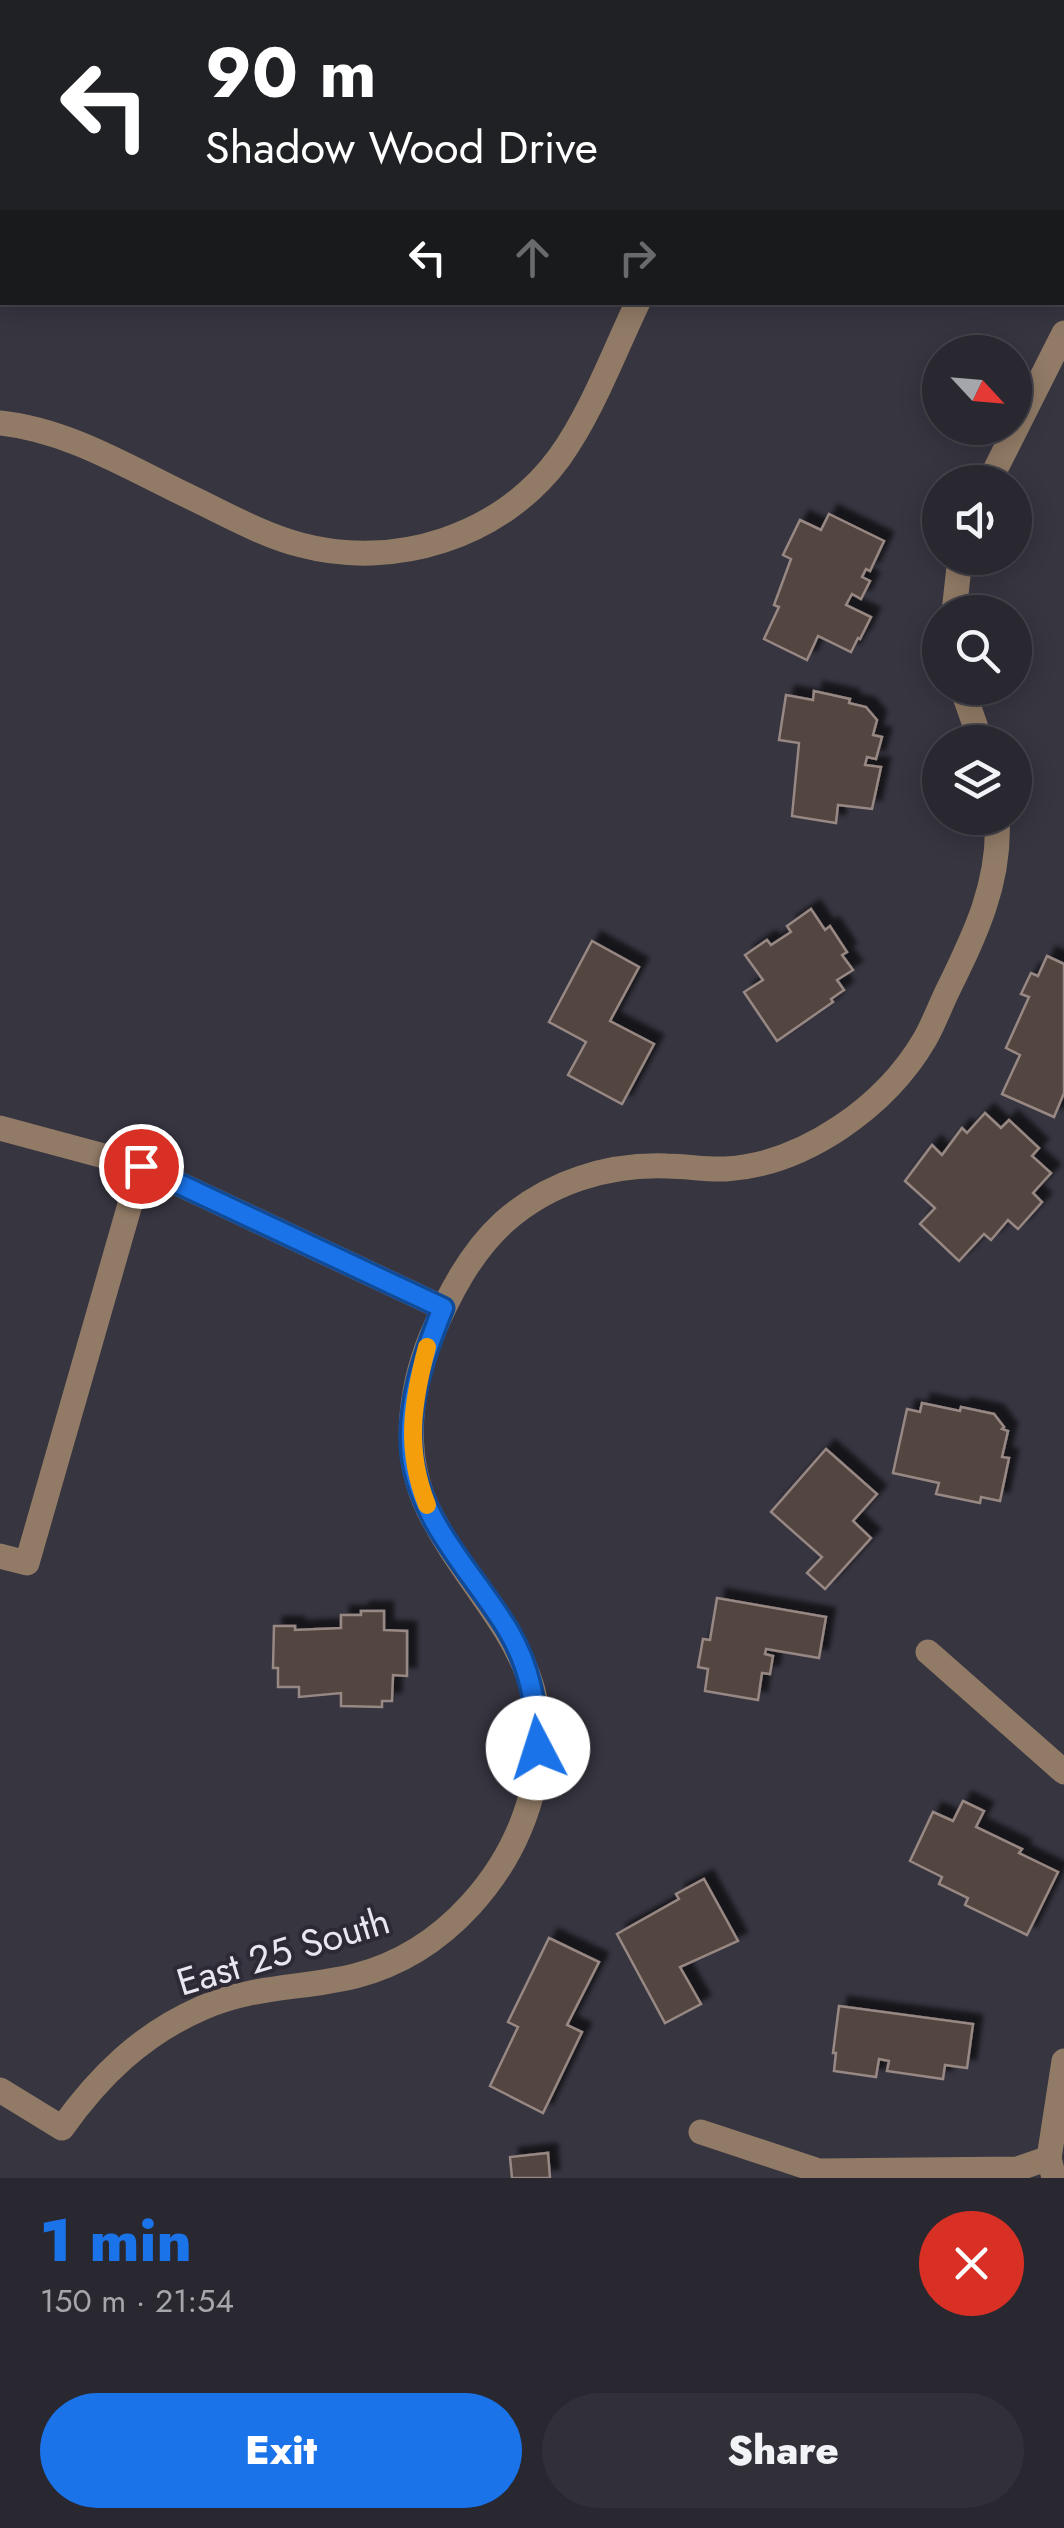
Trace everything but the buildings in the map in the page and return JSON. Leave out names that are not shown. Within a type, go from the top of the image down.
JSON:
[{"type":"street","points":[[0,423],[52,433],[84,446],[272,536],[338,552],[404,550],[435,544],[479,525],[517,501],[538,481],[574,434],[637,305]]},
{"type":"street","points":[[998,465],[1064,333]]},
{"type":"street","name":"East 25 South","points":[[0,2090],[62,2128],[110,2068],[140,2043],[185,2016],[264,1988],[359,1975],[391,1963],[422,1946],[476,1899],[506,1856],[526,1812],[538,1748],[531,1682],[508,1630],[428,1510],[412,1458],[416,1389],[443,1308],[470,1264],[502,1224],[554,1189],[612,1169],[731,1169],[758,1164],[825,1136],[881,1093],[925,1039],[979,927],[990,896],[997,835]]},
{"type":"street","points":[[0,1128],[141,1166],[443,1308]]},
{"type":"street","points":[[0,1556],[27,1564],[141,1166]]},
{"type":"street","points":[[928,1652],[1064,1772]]},
{"type":"street","points":[[701,2132],[819,2171],[1052,2168],[1064,2061]]},
{"type":"slow traffic","points":[[427,1347],[411,1431],[412,1458],[427,1505]]},
{"type":"route","points":[[141,1166],[443,1308],[416,1389],[412,1458],[428,1510],[508,1630],[521,1656],[537,1714],[538,1748]]}]
